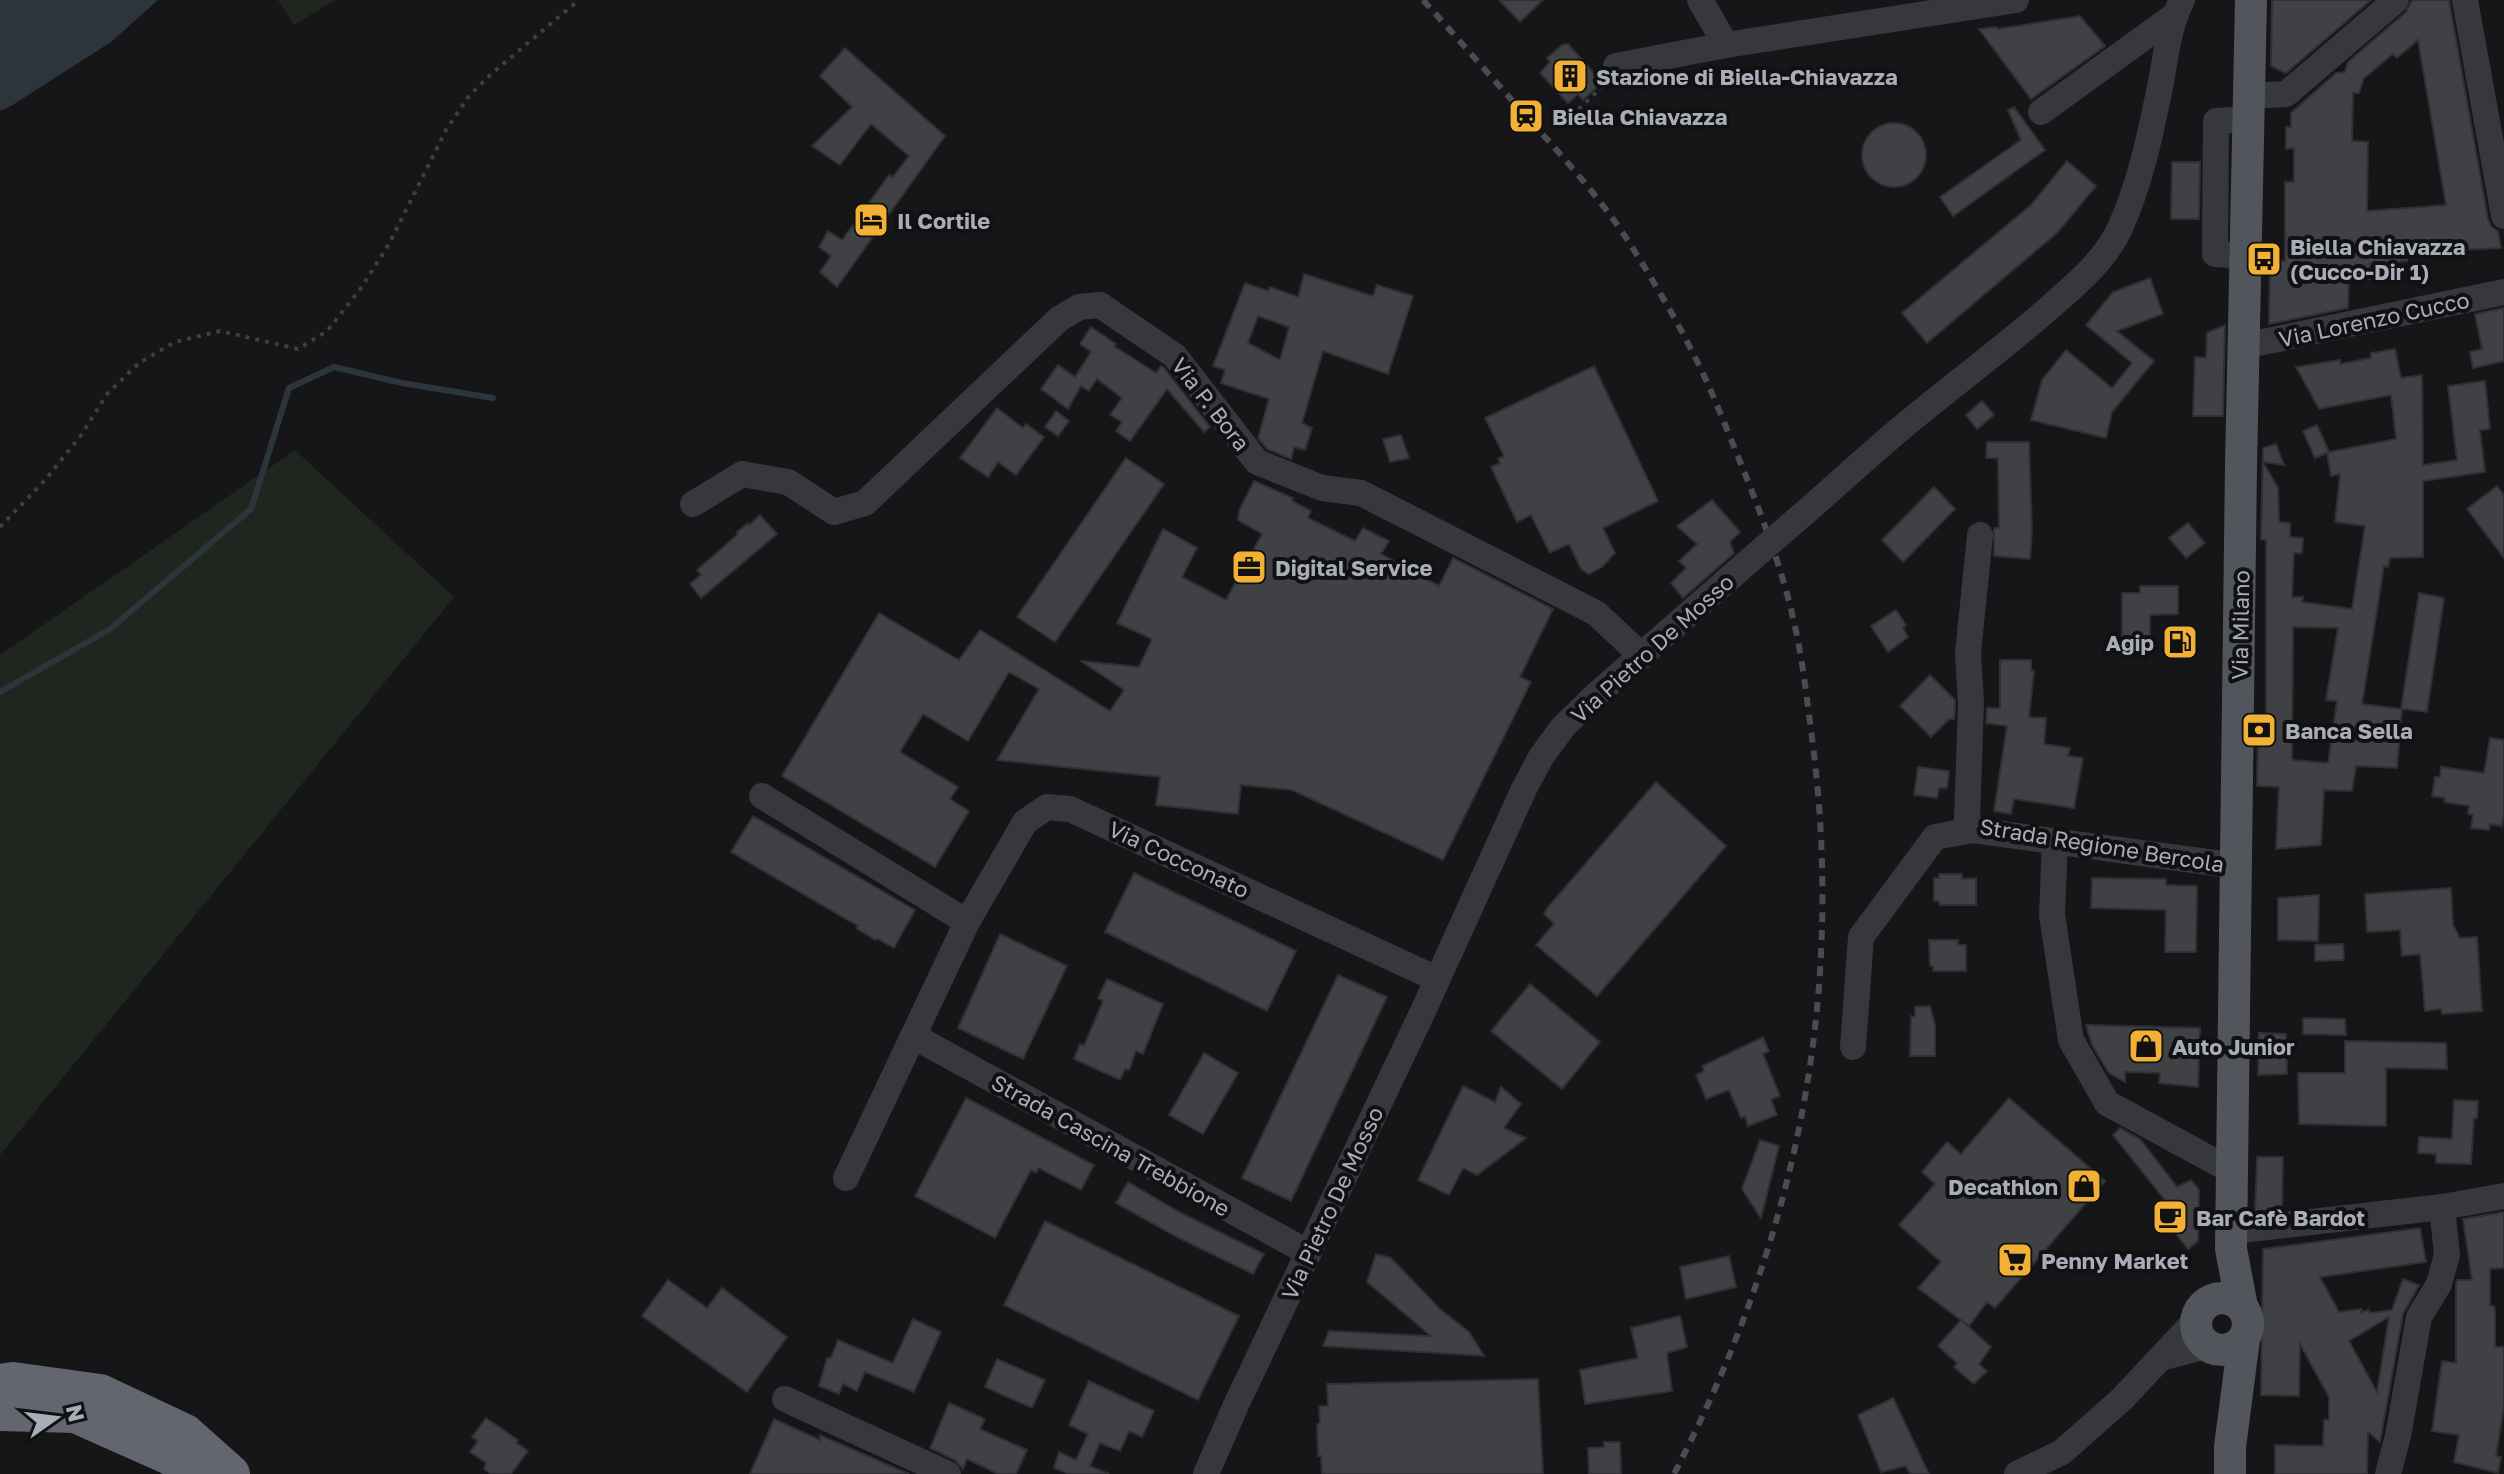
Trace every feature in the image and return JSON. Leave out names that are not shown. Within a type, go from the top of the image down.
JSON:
[{"type":"highway","points":[[0,1383],[13,1381],[100,1393],[185,1433],[231,1474]]},
{"type":"highway","points":[[0,1412],[75,1414],[172,1457],[191,1474]]},
{"type":"main road","name":"Via Milano","points":[[2230,1460],[2220,1327],[2231,1240],[2251,0]]},
{"type":"street","points":[[1700,0],[1726,45]]},
{"type":"street","points":[[1616,66],[1951,5],[2016,0]]},
{"type":"street","points":[[2249,108],[2286,94],[2396,0]]},
{"type":"street","points":[[2465,0],[2504,216]]},
{"type":"street","name":"Via Pietro De Mosso","points":[[2041,112],[2179,8]]},
{"type":"street","name":"Via Pietro De Mosso","points":[[1206,1474],[1541,757],[1563,727],[1642,656],[1910,421],[2008,344],[2102,257],[2118,232],[2133,198],[2179,8]]},
{"type":"street","name":"Via Lorenzo Cucco","points":[[2244,346],[2504,292]]},
{"type":"street","name":"Via P. Bora","points":[[693,504],[742,474],[788,482],[834,512],[865,503],[1059,319],[1079,307],[1100,305],[1175,356],[1257,462],[1322,488],[1361,493],[1596,613],[1642,656]]},
{"type":"street","name":"Strada Regione Bercola","points":[[1980,535],[1968,653],[1971,703],[1967,819],[1973,830],[2237,866]]},
{"type":"street","points":[[762,796],[967,922],[846,1178]]},
{"type":"street","name":"Via Cocconato","points":[[967,922],[1025,822],[1047,807],[1070,809],[1437,979]]},
{"type":"street","points":[[1853,1047],[1861,937],[1935,837],[1973,830]]},
{"type":"street","points":[[2055,841],[2052,915],[2071,1040],[2107,1103],[2232,1171]]},
{"type":"street","name":"Strada Cascina Trebbione","points":[[913,1036],[1309,1253]]},
{"type":"street","points":[[2231,1240],[2504,1196]]},
{"type":"street","points":[[2388,1474],[2398,1436],[2419,1317],[2439,1284],[2447,1255],[2442,1207]]},
{"type":"street","points":[[2017,1474],[2062,1452],[2122,1399],[2161,1358],[2220,1327]]},
{"type":"street","points":[[785,1399],[948,1474]]},
{"type":"path","points":[[0,527],[46,479],[82,434],[107,394],[139,363],[175,342],[220,331],[298,349],[327,331],[359,291],[389,244],[446,130],[469,96],[579,0]]},
{"type":"path","points":[[1564,123],[1600,91],[1616,66]]},
{"type":"shaded area","points":[[0,0],[158,0],[111,42],[0,111]]},
{"type":"shaded area","points":[[278,0],[335,0],[294,25]]},
{"type":"shaded area","points":[[295,450],[454,597],[0,1155],[0,655]]},
{"type":"building","points":[[1499,0],[1543,0],[1520,22]]},
{"type":"building","points":[[2272,0],[2371,0],[2286,73],[2271,66]]},
{"type":"building","points":[[2412,0],[2449,0],[2488,219],[2498,231],[2501,248],[2456,250],[2456,247],[2407,251],[2407,261],[2370,264],[2370,279],[2349,276],[2348,308],[2269,324],[2270,261],[2285,261],[2285,182],[2294,182],[2294,148],[2286,149],[2286,127],[2291,127],[2291,113],[2336,73],[2345,72],[2348,62],[2406,12]],"holes":[[[2418,40],[2446,205],[2367,211],[2368,142],[2352,141],[2353,93],[2359,93],[2364,78],[2393,54],[2397,58]]]},
{"type":"building","points":[[2080,16],[2105,46],[2031,99],[1979,29],[1998,29]]},
{"type":"building","name":"Stazione di Biella-Chiavazza","points":[[1568,44],[1600,80],[1583,100],[1578,94],[1568,103],[1540,73],[1550,62],[1547,58],[1562,45]]},
{"type":"building","points":[[845,48],[945,136],[837,287],[820,272],[831,256],[819,247],[828,231],[842,240],[889,175],[893,177],[909,156],[871,124],[840,165],[812,146],[852,107],[820,76]]},
{"type":"building","points":[[2014,107],[2045,150],[1953,216],[1940,197],[2021,140],[2008,110]]},
{"type":"building","points":[[1894,123],[1906,125],[1917,132],[1924,143],[1924,167],[1917,178],[1906,185],[1894,187],[1882,185],[1871,178],[1864,167],[1862,155],[1864,143],[1871,132],[1882,125]]},
{"type":"building","points":[[2067,161],[2096,186],[2058,232],[1927,343],[1902,313],[2031,205]]},
{"type":"building","points":[[2172,162],[2200,162],[2199,219],[2171,219]]},
{"type":"building","points":[[1304,274],[1373,296],[1377,285],[1413,296],[1388,374],[1323,351],[1302,423],[1312,428],[1305,450],[1294,447],[1291,459],[1267,449],[1258,438],[1269,399],[1221,383],[1225,370],[1213,366],[1245,283],[1268,291],[1270,287],[1298,297]],"holes":[[[1258,316],[1289,327],[1280,360],[1248,343]]]},
{"type":"building","points":[[2150,278],[2163,314],[2117,331],[2154,361],[2112,412],[2106,438],[2031,420],[2042,380],[2066,350],[2112,388],[2132,363],[2086,325],[2113,292]]},
{"type":"building","points":[[2504,308],[2504,361],[2473,368],[2470,352],[2482,349],[2475,314]]},
{"type":"building","points":[[2225,325],[2223,416],[2193,416],[2195,357],[2206,358],[2207,333]]},
{"type":"building","points":[[1091,327],[1156,373],[1161,366],[1164,368],[1210,427],[1204,432],[1167,389],[1130,441],[1116,431],[1122,422],[1110,415],[1122,398],[1097,379],[1089,391],[1081,386],[1068,409],[1041,389],[1058,365],[1075,377],[1091,352],[1080,344]]},
{"type":"building","points":[[2395,349],[2401,378],[2422,375],[2423,465],[2457,460],[2448,386],[2485,381],[2490,429],[2480,430],[2485,472],[2423,481],[2423,557],[2390,558],[2388,567],[2384,566],[2362,704],[2401,709],[2419,593],[2444,598],[2427,712],[2402,709],[2397,768],[2356,766],[2352,791],[2324,790],[2321,845],[2276,849],[2279,787],[2257,786],[2258,731],[2266,731],[2266,540],[2261,539],[2263,448],[2276,444],[2284,465],[2263,462],[2278,488],[2279,522],[2290,523],[2290,537],[2303,538],[2302,553],[2294,553],[2292,597],[2303,597],[2302,602],[2352,609],[2365,526],[2335,522],[2340,474],[2331,476],[2327,453],[2315,458],[2303,431],[2317,425],[2329,452],[2396,439],[2391,395],[2319,409],[2296,367],[2340,360],[2340,364],[2371,358],[2371,353]],"holes":[[[2293,627],[2338,628],[2326,700],[2337,701],[2328,763],[2292,760]]]},
{"type":"building","points":[[1594,366],[1658,501],[1603,528],[1615,553],[1602,567],[1589,574],[1581,569],[1569,544],[1550,553],[1531,515],[1517,522],[1491,467],[1500,463],[1498,459],[1504,456],[1485,418]]},
{"type":"building","points":[[1982,401],[1994,415],[1977,429],[1966,415]]},
{"type":"building","points":[[997,408],[1023,428],[1026,424],[1044,437],[1016,475],[998,462],[988,477],[960,458]]},
{"type":"building","points":[[1056,411],[1069,421],[1058,436],[1045,427]]},
{"type":"building","points":[[1401,435],[1409,458],[1390,462],[1383,439]]},
{"type":"building","points":[[1987,442],[2029,442],[2030,559],[1994,556],[1994,528],[1999,528],[1998,458],[1986,458]]},
{"type":"building","points":[[1126,458],[1164,484],[1055,642],[1017,617]]},
{"type":"building","points":[[1254,481],[1293,498],[1292,501],[1311,511],[1308,518],[1355,541],[1363,528],[1389,541],[1381,554],[1439,586],[1453,558],[1553,609],[1520,677],[1531,682],[1443,860],[1292,790],[1241,785],[1238,814],[1156,805],[1160,777],[997,760],[1039,689],[1009,672],[968,741],[923,714],[900,752],[958,787],[950,799],[969,811],[935,867],[782,776],[879,613],[959,660],[980,630],[1110,711],[1124,690],[1081,661],[1139,667],[1152,639],[1117,623],[1163,529],[1197,548],[1182,577],[1226,600],[1262,534],[1238,520],[1239,511]]},
{"type":"building","points":[[2497,486],[2504,495],[2504,558],[2467,509]]},
{"type":"building","points":[[1934,487],[1955,509],[1903,562],[1882,540]]},
{"type":"building","points":[[1712,500],[1740,532],[1730,542],[1734,553],[1683,598],[1671,583],[1686,568],[1679,561],[1697,544],[1677,526]]},
{"type":"building","points":[[760,515],[777,534],[701,598],[690,584],[701,575],[697,570]]},
{"type":"building","points":[[2188,523],[2205,543],[2186,558],[2169,538]]},
{"type":"building","points":[[2140,586],[2178,586],[2178,614],[2150,615],[2150,637],[2139,637],[2138,652],[2122,652],[2122,593],[2140,593]]},
{"type":"building","points":[[1896,610],[1906,625],[1903,628],[1908,637],[1888,652],[1871,626]]},
{"type":"building","points":[[2000,660],[2031,660],[2031,670],[2034,671],[2029,717],[2046,718],[2044,744],[2070,748],[2068,756],[2083,758],[2074,808],[2014,799],[2011,814],[1994,811],[2007,726],[1986,723],[1987,708],[2000,708]]},
{"type":"building","points":[[1930,675],[1955,700],[1954,719],[1949,719],[1931,737],[1900,706]]},
{"type":"building","points":[[2490,738],[2504,740],[2504,815],[2502,826],[2490,824],[2489,830],[2471,828],[2473,815],[2468,814],[2469,806],[2444,802],[2445,798],[2432,796],[2435,777],[2440,777],[2441,767],[2484,773]]},
{"type":"building","points":[[1918,767],[1949,771],[1947,788],[1939,788],[1937,798],[1914,795]]},
{"type":"building","points":[[1656,782],[1726,846],[1597,996],[1536,945],[1554,924],[1544,914]]},
{"type":"building","points":[[753,816],[915,910],[894,948],[875,940],[856,928],[858,926],[731,852]]},
{"type":"building","points":[[1134,873],[1296,951],[1267,1011],[1105,932]]},
{"type":"building","points":[[1939,874],[1962,874],[1962,879],[1976,878],[1976,905],[1940,905],[1939,901],[1934,901],[1934,878],[1939,878]]},
{"type":"building","points":[[2092,878],[2166,879],[2166,885],[2197,886],[2196,952],[2165,952],[2166,910],[2091,908]]},
{"type":"building","points":[[2451,888],[2453,925],[2460,938],[2477,937],[2482,1011],[2442,1014],[2441,1009],[2425,1011],[2420,954],[2402,956],[2400,930],[2367,932],[2365,894]]},
{"type":"building","points":[[2319,895],[2318,941],[2278,940],[2278,898]]},
{"type":"building","points":[[1000,934],[1067,966],[1023,1059],[958,1028]]},
{"type":"building","points":[[1929,940],[1958,940],[1958,945],[1966,945],[1966,971],[1933,971]]},
{"type":"building","points":[[2343,944],[2344,960],[2315,961],[2315,945]]},
{"type":"building","points":[[1338,975],[1387,997],[1291,1201],[1242,1178]]},
{"type":"building","points":[[1107,979],[1163,1004],[1143,1054],[1136,1051],[1129,1070],[1125,1069],[1120,1080],[1074,1059],[1080,1044],[1084,1046],[1103,1001],[1098,998]]},
{"type":"building","points":[[1530,984],[1600,1042],[1562,1089],[1491,1031]]},
{"type":"building","points":[[1930,1006],[1935,1025],[1935,1056],[1910,1056],[1911,1016],[1915,1017],[1915,1007]]},
{"type":"building","points":[[2303,1018],[2345,1019],[2346,1035],[2303,1034]]},
{"type":"building","name":"Auto Junior","points":[[2086,1025],[2200,1028],[2198,1087],[2159,1083],[2160,1073],[2125,1072],[2125,1082],[2109,1073],[2092,1045]]},
{"type":"building","points":[[2259,1033],[2286,1034],[2287,1074],[2258,1075]]},
{"type":"building","points":[[1763,1037],[1769,1051],[1763,1054],[1780,1096],[1771,1099],[1777,1115],[1748,1126],[1745,1116],[1741,1118],[1729,1090],[1706,1099],[1696,1075],[1704,1071],[1702,1066]]},
{"type":"building","points":[[2345,1041],[2446,1043],[2447,1069],[2386,1068],[2386,1126],[2299,1124],[2298,1073],[2345,1073]]},
{"type":"building","points":[[1204,1053],[1238,1073],[1203,1134],[1169,1115]]},
{"type":"building","points":[[1463,1086],[1495,1102],[1501,1087],[1521,1104],[1504,1128],[1526,1138],[1477,1175],[1463,1168],[1449,1195],[1418,1180]]},
{"type":"building","points":[[966,1098],[1094,1165],[1081,1190],[1039,1168],[1036,1173],[1031,1170],[995,1238],[915,1196]]},
{"type":"building","points":[[2009,1098],[2105,1181],[1995,1308],[1987,1302],[1969,1326],[1918,1288],[1941,1262],[1899,1225],[1935,1184],[1922,1172],[1947,1142],[1961,1154]]},
{"type":"building","points":[[2454,1100],[2478,1101],[2471,1164],[2436,1163],[2436,1154],[2418,1153],[2419,1137],[2452,1139]]},
{"type":"building","points":[[2120,1128],[2140,1139],[2177,1187],[2191,1180],[2199,1190],[2198,1241],[2188,1249],[2155,1207],[2164,1199],[2113,1135]]},
{"type":"building","points":[[1760,1140],[1779,1146],[1761,1218],[1742,1189]]},
{"type":"building","points":[[2257,1157],[2283,1157],[2282,1209],[2255,1212]]},
{"type":"building","points":[[1128,1182],[1179,1212],[1264,1254],[1253,1274],[1116,1203]]},
{"type":"building","points":[[2504,1212],[2504,1268],[2490,1269],[2495,1347],[2504,1347],[2504,1406],[2496,1456],[2501,1457],[2498,1473],[2454,1462],[2459,1435],[2432,1431],[2442,1361],[2456,1363],[2456,1283],[2457,1280],[2472,1280],[2463,1219]]},
{"type":"building","points":[[1045,1221],[1239,1316],[1198,1400],[1004,1305]]},
{"type":"building","points":[[2420,1228],[2426,1262],[2320,1277],[2339,1312],[2392,1310],[2403,1279],[2419,1285],[2403,1314],[2380,1442],[2368,1432],[2367,1474],[2275,1474],[2275,1445],[2323,1446],[2324,1420],[2329,1420],[2329,1397],[2300,1344],[2299,1396],[2261,1395],[2263,1249]],"holes":[[[2389,1317],[2377,1392],[2349,1341]]]},
{"type":"building","points":[[1376,1254],[1391,1258],[1440,1309],[1469,1332],[1484,1356],[1323,1346],[1329,1331],[1431,1336],[1367,1282]]},
{"type":"building","points":[[1729,1256],[1736,1287],[1686,1299],[1680,1267]]},
{"type":"building","points":[[668,1280],[707,1308],[722,1288],[787,1337],[747,1392],[642,1316]]},
{"type":"building","points":[[1680,1316],[1687,1347],[1667,1353],[1672,1391],[1585,1404],[1580,1370],[1638,1358],[1631,1328]]},
{"type":"building","points":[[913,1319],[941,1332],[914,1392],[865,1372],[857,1391],[843,1384],[839,1394],[819,1386],[827,1358],[831,1358],[838,1340],[893,1363]]},
{"type":"building","points":[[1961,1320],[1991,1347],[1979,1364],[1987,1371],[1974,1384],[1954,1367],[1957,1363],[1938,1346]]},
{"type":"building","points":[[997,1359],[1045,1380],[1032,1408],[985,1387]]},
{"type":"building","points":[[1538,1379],[1543,1474],[1322,1474],[1317,1424],[1320,1424],[1319,1406],[1328,1406],[1327,1384]]},
{"type":"building","points":[[1089,1381],[1154,1411],[1142,1437],[1129,1431],[1120,1451],[1100,1443],[1090,1466],[1109,1474],[1069,1474],[1054,1468],[1059,1452],[1076,1460],[1088,1434],[1069,1425]]},
{"type":"building","points":[[1893,1398],[1929,1474],[1910,1474],[1906,1466],[1881,1472],[1858,1415]]},
{"type":"building","points":[[949,1403],[985,1419],[980,1429],[1027,1450],[1016,1474],[998,1474],[967,1459],[963,1469],[955,1460],[930,1448]]},
{"type":"building","points":[[486,1418],[518,1440],[517,1443],[528,1451],[511,1474],[491,1474],[484,1469],[486,1463],[470,1452],[478,1441],[472,1437]]},
{"type":"building","points":[[774,1419],[820,1440],[820,1435],[909,1474],[750,1474]]},
{"type":"building","points":[[1604,1442],[1620,1442],[1621,1474],[1589,1474],[1588,1448],[1604,1447]]},
{"type":"waterway","points":[[0,692],[110,629],[251,509],[289,388],[334,367],[402,383],[493,398]]},
{"type":"railway","points":[[1423,0],[1599,200],[1622,231],[1672,313],[1707,382],[1763,521],[1788,598],[1801,660],[1820,828],[1822,925],[1816,1019],[1802,1112],[1781,1204],[1752,1295],[1717,1385],[1674,1474]]},
{"type":"place","name":"Stazione di Biella-Chiavazza","points":[[1570,76]]},
{"type":"place","name":"Biella Chiavazza","points":[[1526,116]]},
{"type":"place","name":"Il Cortile","points":[[871,220]]},
{"type":"place","name":"Biella Chiavazza (Cucco-Dir 1)","points":[[2264,259]]},
{"type":"place","name":"Digital Service","points":[[1249,567]]},
{"type":"place","name":"Agip","points":[[2180,642]]},
{"type":"place","name":"Banca Sella","points":[[2259,730]]},
{"type":"place","name":"Auto Junior","points":[[2146,1046]]},
{"type":"place","name":"Decathlon","points":[[2084,1186]]},
{"type":"place","name":"Bar Cafè Bardot","points":[[2170,1217]]},
{"type":"place","name":"Penny Market","points":[[2015,1260]]}]
